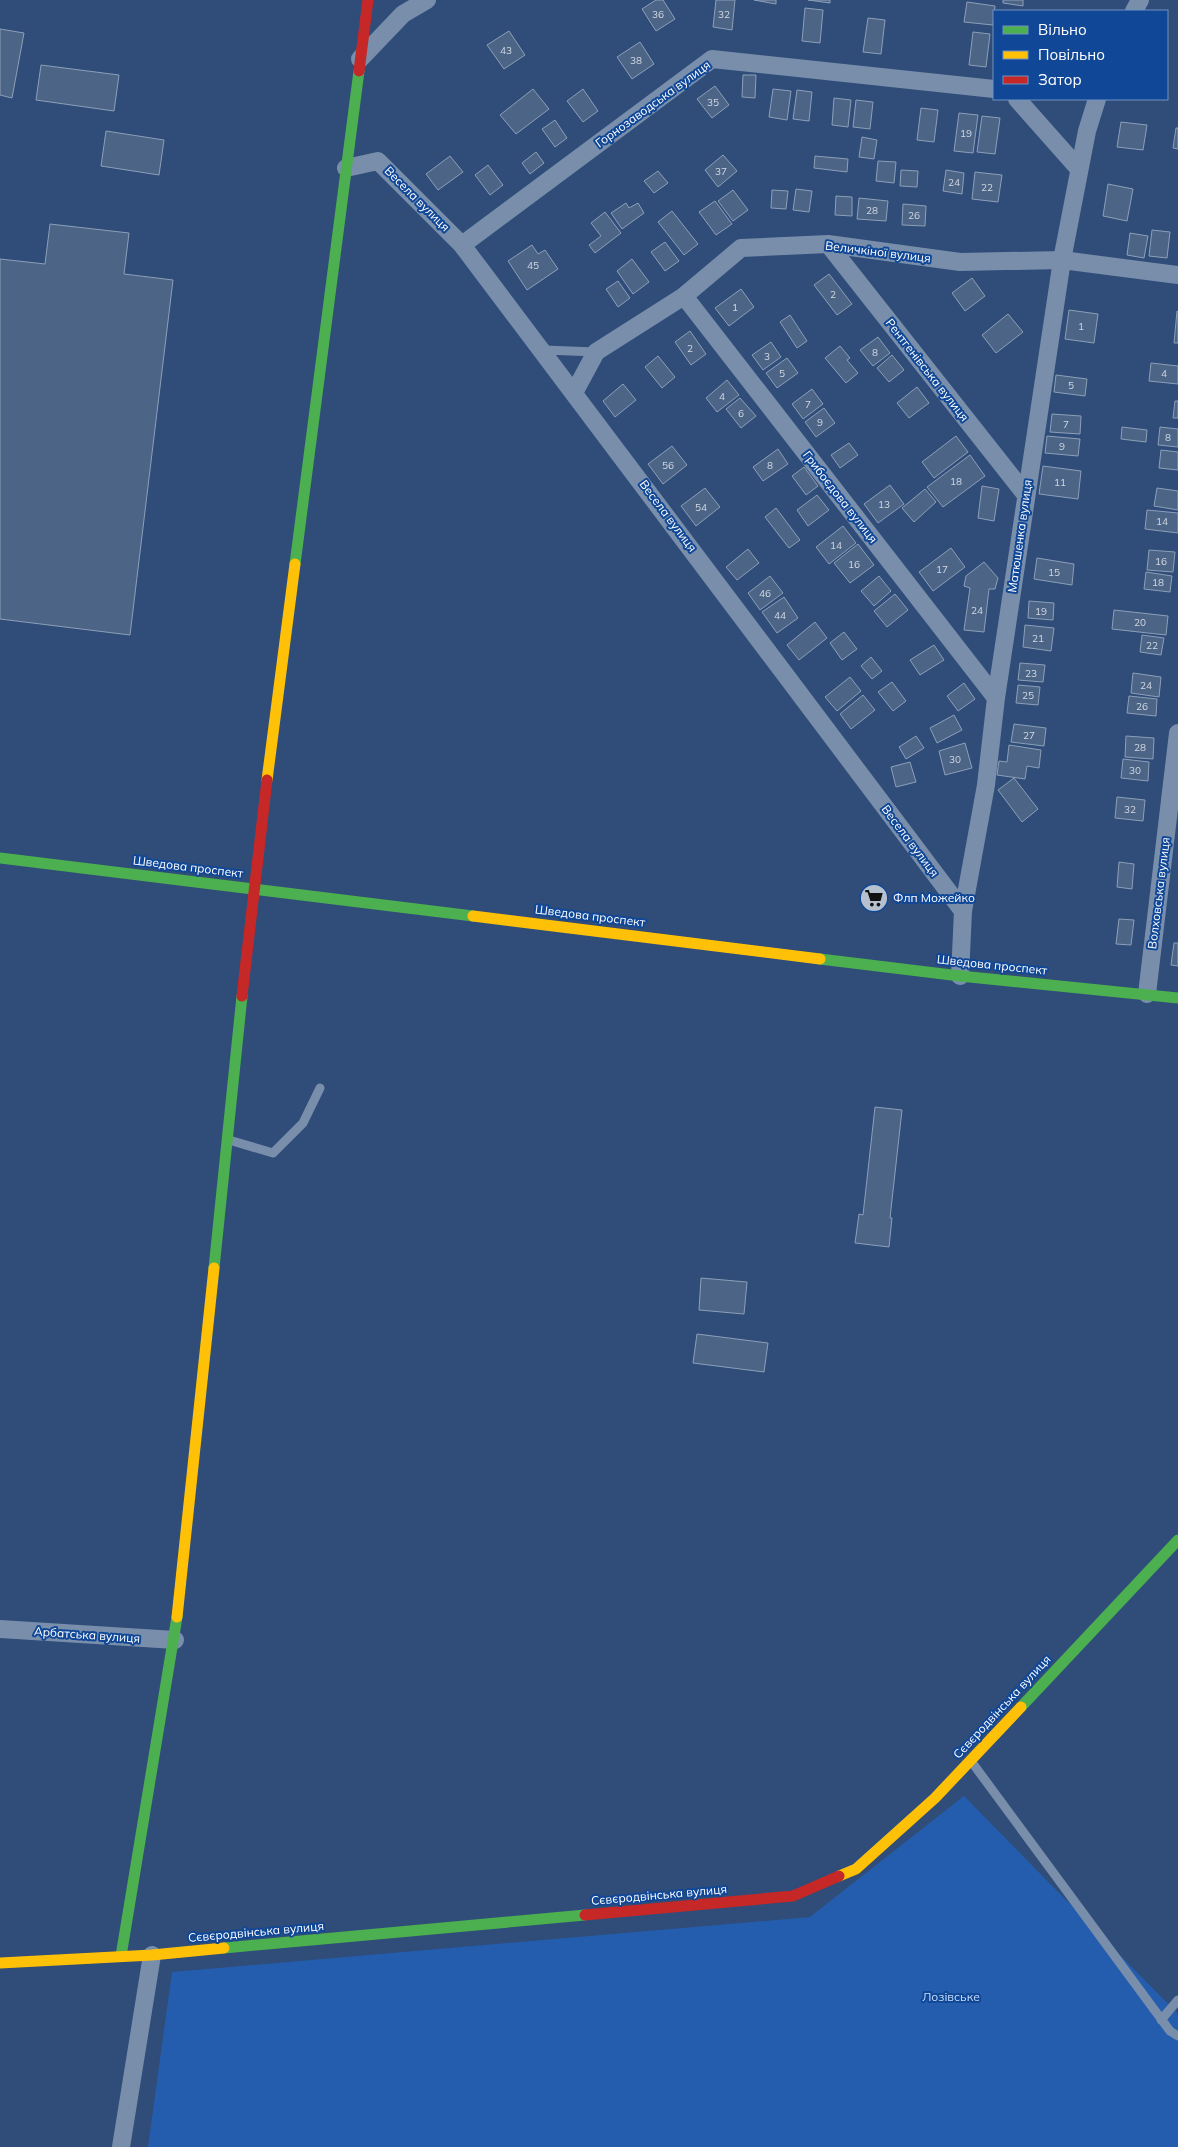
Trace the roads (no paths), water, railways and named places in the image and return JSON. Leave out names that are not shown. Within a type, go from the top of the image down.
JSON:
[{"type":"street","points":[[121,1956],[175,1640],[226,1139],[254,888],[368,0]]},
{"type":"street","points":[[360,59],[403,14],[427,0]]},
{"type":"street","name":"Горнозаводська вулиця","points":[[462,245],[712,59],[993,89]]},
{"type":"street","points":[[1018,100],[1079,169]]},
{"type":"street","name":"Матюшенка вулиця","points":[[960,976],[963,911],[986,785],[996,698],[1062,260],[1087,131],[1097,100]]},
{"type":"street","name":"Весела вулиця","points":[[346,168],[378,161],[462,245],[544,350],[963,911]]},
{"type":"street","name":"Величкіної вулиця","points":[[574,392],[596,352],[684,296],[741,248],[828,244],[960,262],[1062,260],[1178,275]]},
{"type":"street","name":"Рентгенівська вулиця","points":[[828,244],[1026,495]]},
{"type":"street","name":"Грибоєдова вулиця","points":[[684,296],[996,698]]},
{"type":"street","name":"Волховська вулиця","points":[[1147,994],[1178,733]]},
{"type":"street","name":"Шведова проспект","points":[[0,858],[960,976],[1178,998]]},
{"type":"street","name":"Сєвєродвінська вулиця","points":[[0,1963],[152,1955],[793,1896],[856,1868],[935,1798],[1178,1540]]},
{"type":"street","name":"Арбатська вулиця","points":[[0,1629],[175,1640]]},
{"type":"street","points":[[120,2147],[152,1955]]},
{"type":"lane","points":[[544,350],[596,352]]},
{"type":"lane","points":[[226,1139],[273,1152],[303,1123],[320,1088]]},
{"type":"lane","points":[[971,1760],[1161,2020],[1170,2031],[1178,2036]]},
{"type":"lane","points":[[1161,2020],[1178,2000]]},
{"type":"place","name":"Флп Можейко","points":[[874,898]]},
{"type":"park label","name":"Лозівське","points":[[951,1997]]}]
